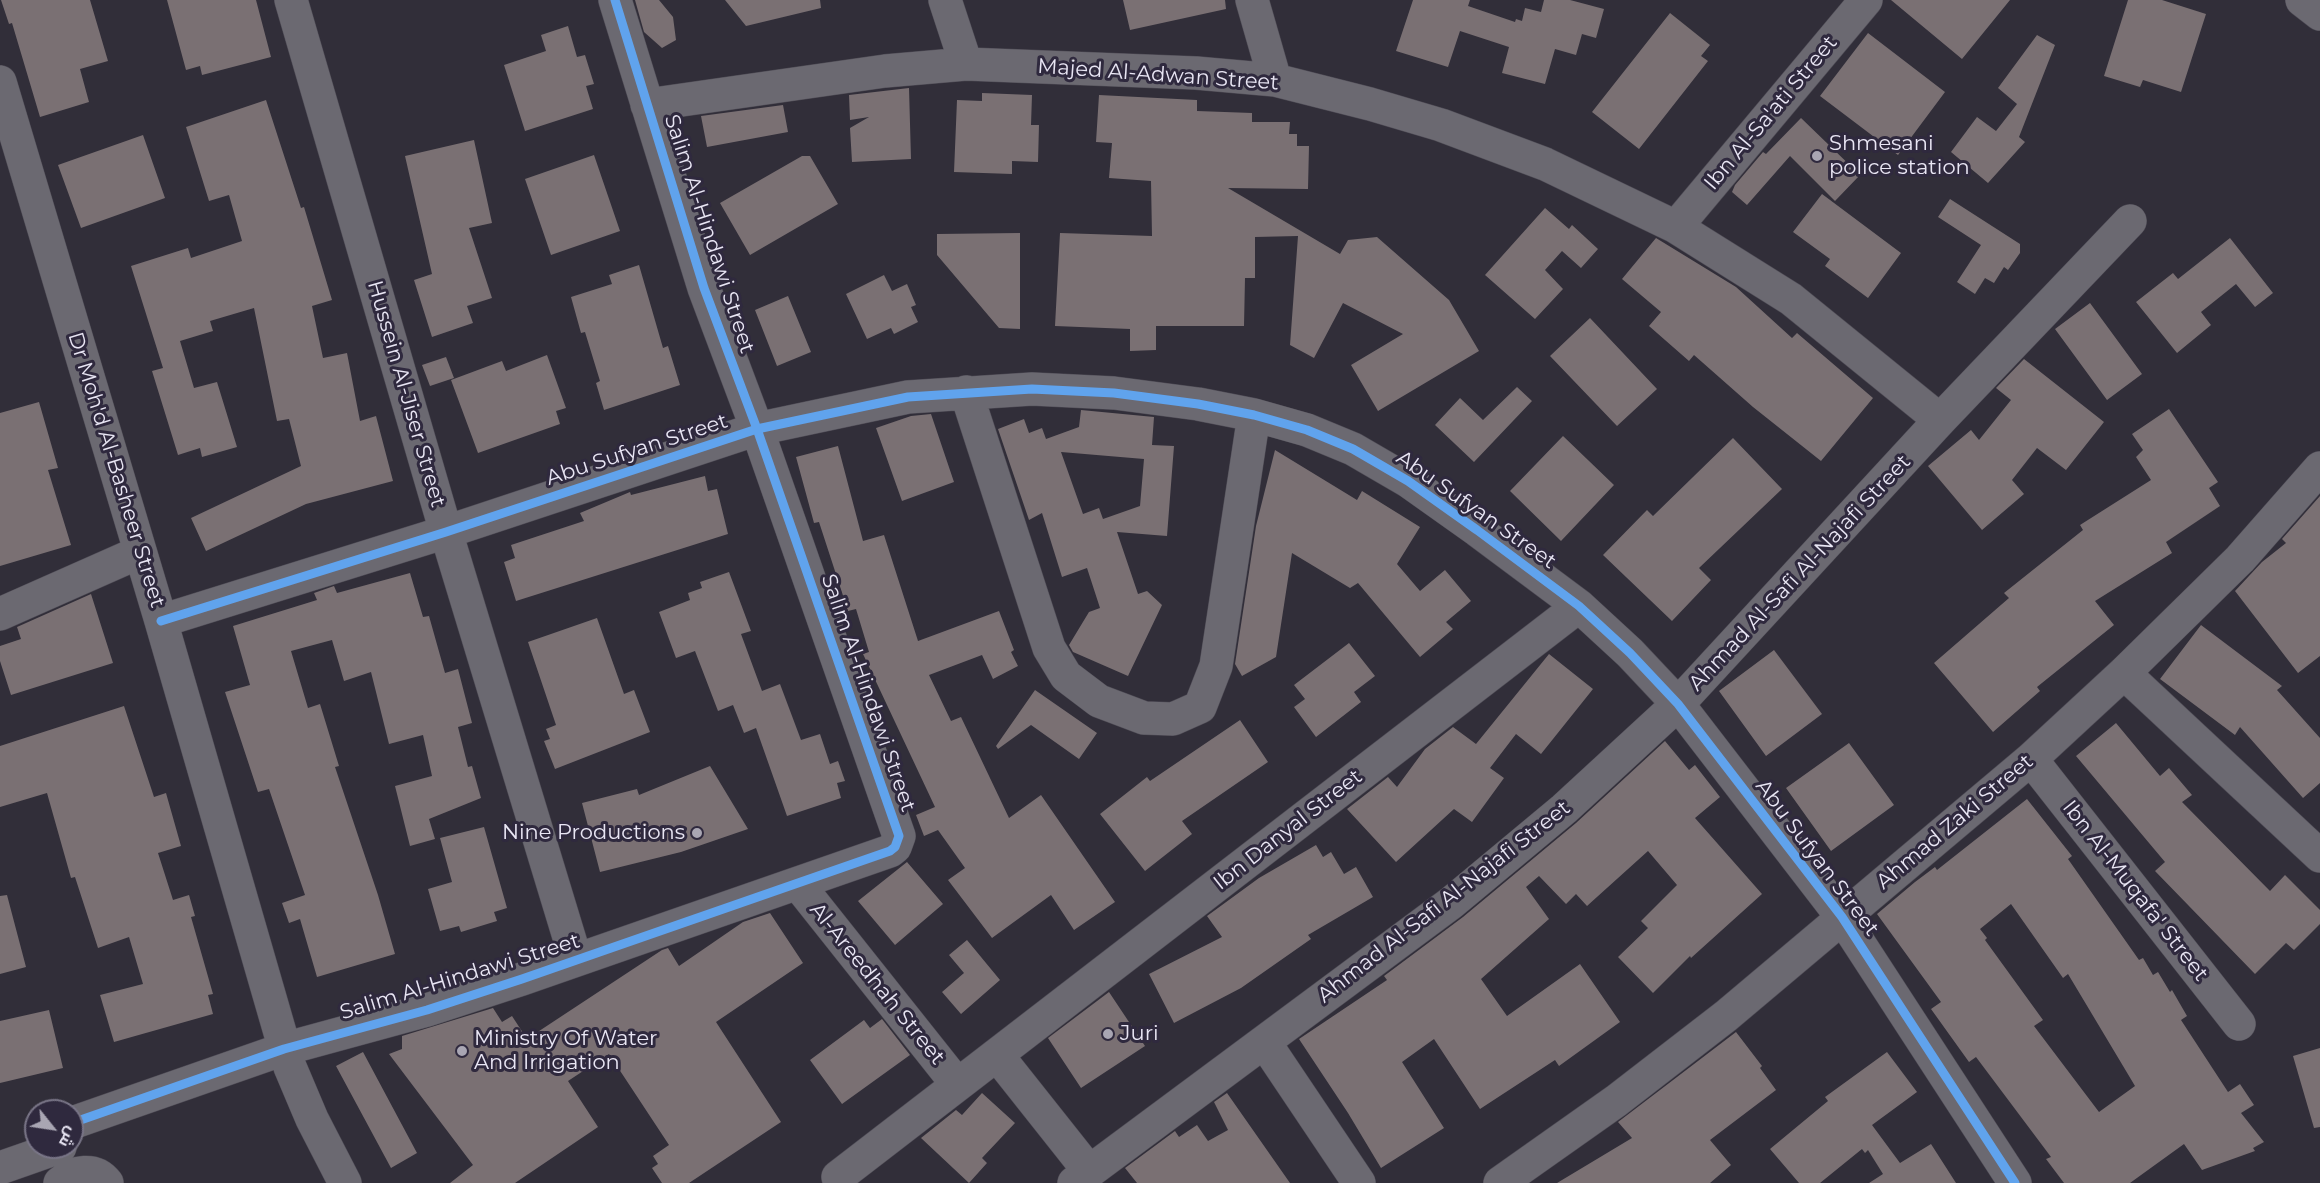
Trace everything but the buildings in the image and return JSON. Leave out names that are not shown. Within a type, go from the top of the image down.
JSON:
[{"type":"street","name":"Hussein Al-Jiser Street","points":[[291,0],[446,532],[576,960]]},
{"type":"street","name":"Salim Al-Hindawi Street","points":[[84,1119],[287,1058],[798,884],[890,851],[895,847],[899,836],[758,429],[704,288],[647,105],[632,48],[615,0]]},
{"type":"street","points":[[945,0],[966,64]]},
{"type":"street","points":[[1252,0],[1275,80]]},
{"type":"street","name":"Ibn Al-Sa'ati Street","points":[[1676,226],[1866,0]]},
{"type":"street","points":[[2302,0],[2320,14]]},
{"type":"street","name":"Majed Al-Adwan Street","points":[[647,105],[885,71],[966,64],[1196,73],[1275,80],[1441,125],[1545,164],[1676,226],[1791,299],[1940,420]]},
{"type":"street","name":"Dr Moh'd Al-Basheer Street","points":[[0,82],[161,621],[287,1058],[312,1119],[345,1183]]},
{"type":"street","name":"Ahmad Al-Safi Al-Najafi Street","points":[[1081,1177],[1451,903],[1564,809],[1678,704],[1940,420],[2130,221]]},
{"type":"street","name":"Abu Sufyan Street","points":[[161,621],[446,532],[758,429],[908,397],[1032,389],[1114,393],[1198,404],[1254,415],[1307,430],[1353,449],[1408,481],[1478,530],[1579,606],[1630,653],[1678,704],[1842,917],[2015,1183]]},
{"type":"street","points":[[966,392],[1049,648],[1066,676],[1099,701],[1144,718],[1173,719],[1200,707],[1216,666],[1254,415]]},
{"type":"street","name":"Ahmad Zaki Street","points":[[1500,1183],[1625,1094],[1726,1016],[2031,759],[2124,673],[2240,559],[2320,468]]},
{"type":"street","points":[[0,614],[140,552]]},
{"type":"street","name":"Ibn Danyal Street","points":[[838,1178],[1579,606]]},
{"type":"street","points":[[2124,673],[2320,856]]},
{"type":"street","name":"Ibn Al-Muqafa' Street","points":[[2031,759],[2239,1023]]},
{"type":"street","name":"Al-Areedhah Street","points":[[798,884],[957,1084]]},
{"type":"street","points":[[1265,1042],[1359,1183]]},
{"type":"street","points":[[997,1055],[1081,1177]]},
{"type":"street","name":"Salim Al-Hindawi Street","points":[[84,1138],[287,1058]]},
{"type":"street","points":[[0,1148],[24,1140]]},
{"type":"street","points":[[0,1168],[26,1159]]},
{"type":"street","points":[[60,1183],[64,1179],[87,1171],[100,1176],[107,1183]]},
{"type":"cycle path","points":[[84,1119],[284,1049],[427,1010],[522,979],[890,851],[895,847],[899,836],[757,429],[704,288],[615,0]]},
{"type":"cycle path","points":[[161,621],[446,532],[757,429],[908,397],[1032,389],[1114,393],[1198,404],[1254,415],[1307,430],[1353,449],[1408,481],[1477,530],[1579,606],[1630,653],[1678,704],[1842,917],[2015,1183]]},
{"type":"place","name":"Shmesani police station","points":[[1817,156]]},
{"type":"place","name":"Nine Productions","points":[[697,833]]},
{"type":"place","name":"Juri","points":[[1108,1034]]},
{"type":"place","name":"Ministry Of Water And Irrigation","points":[[462,1051]]}]
